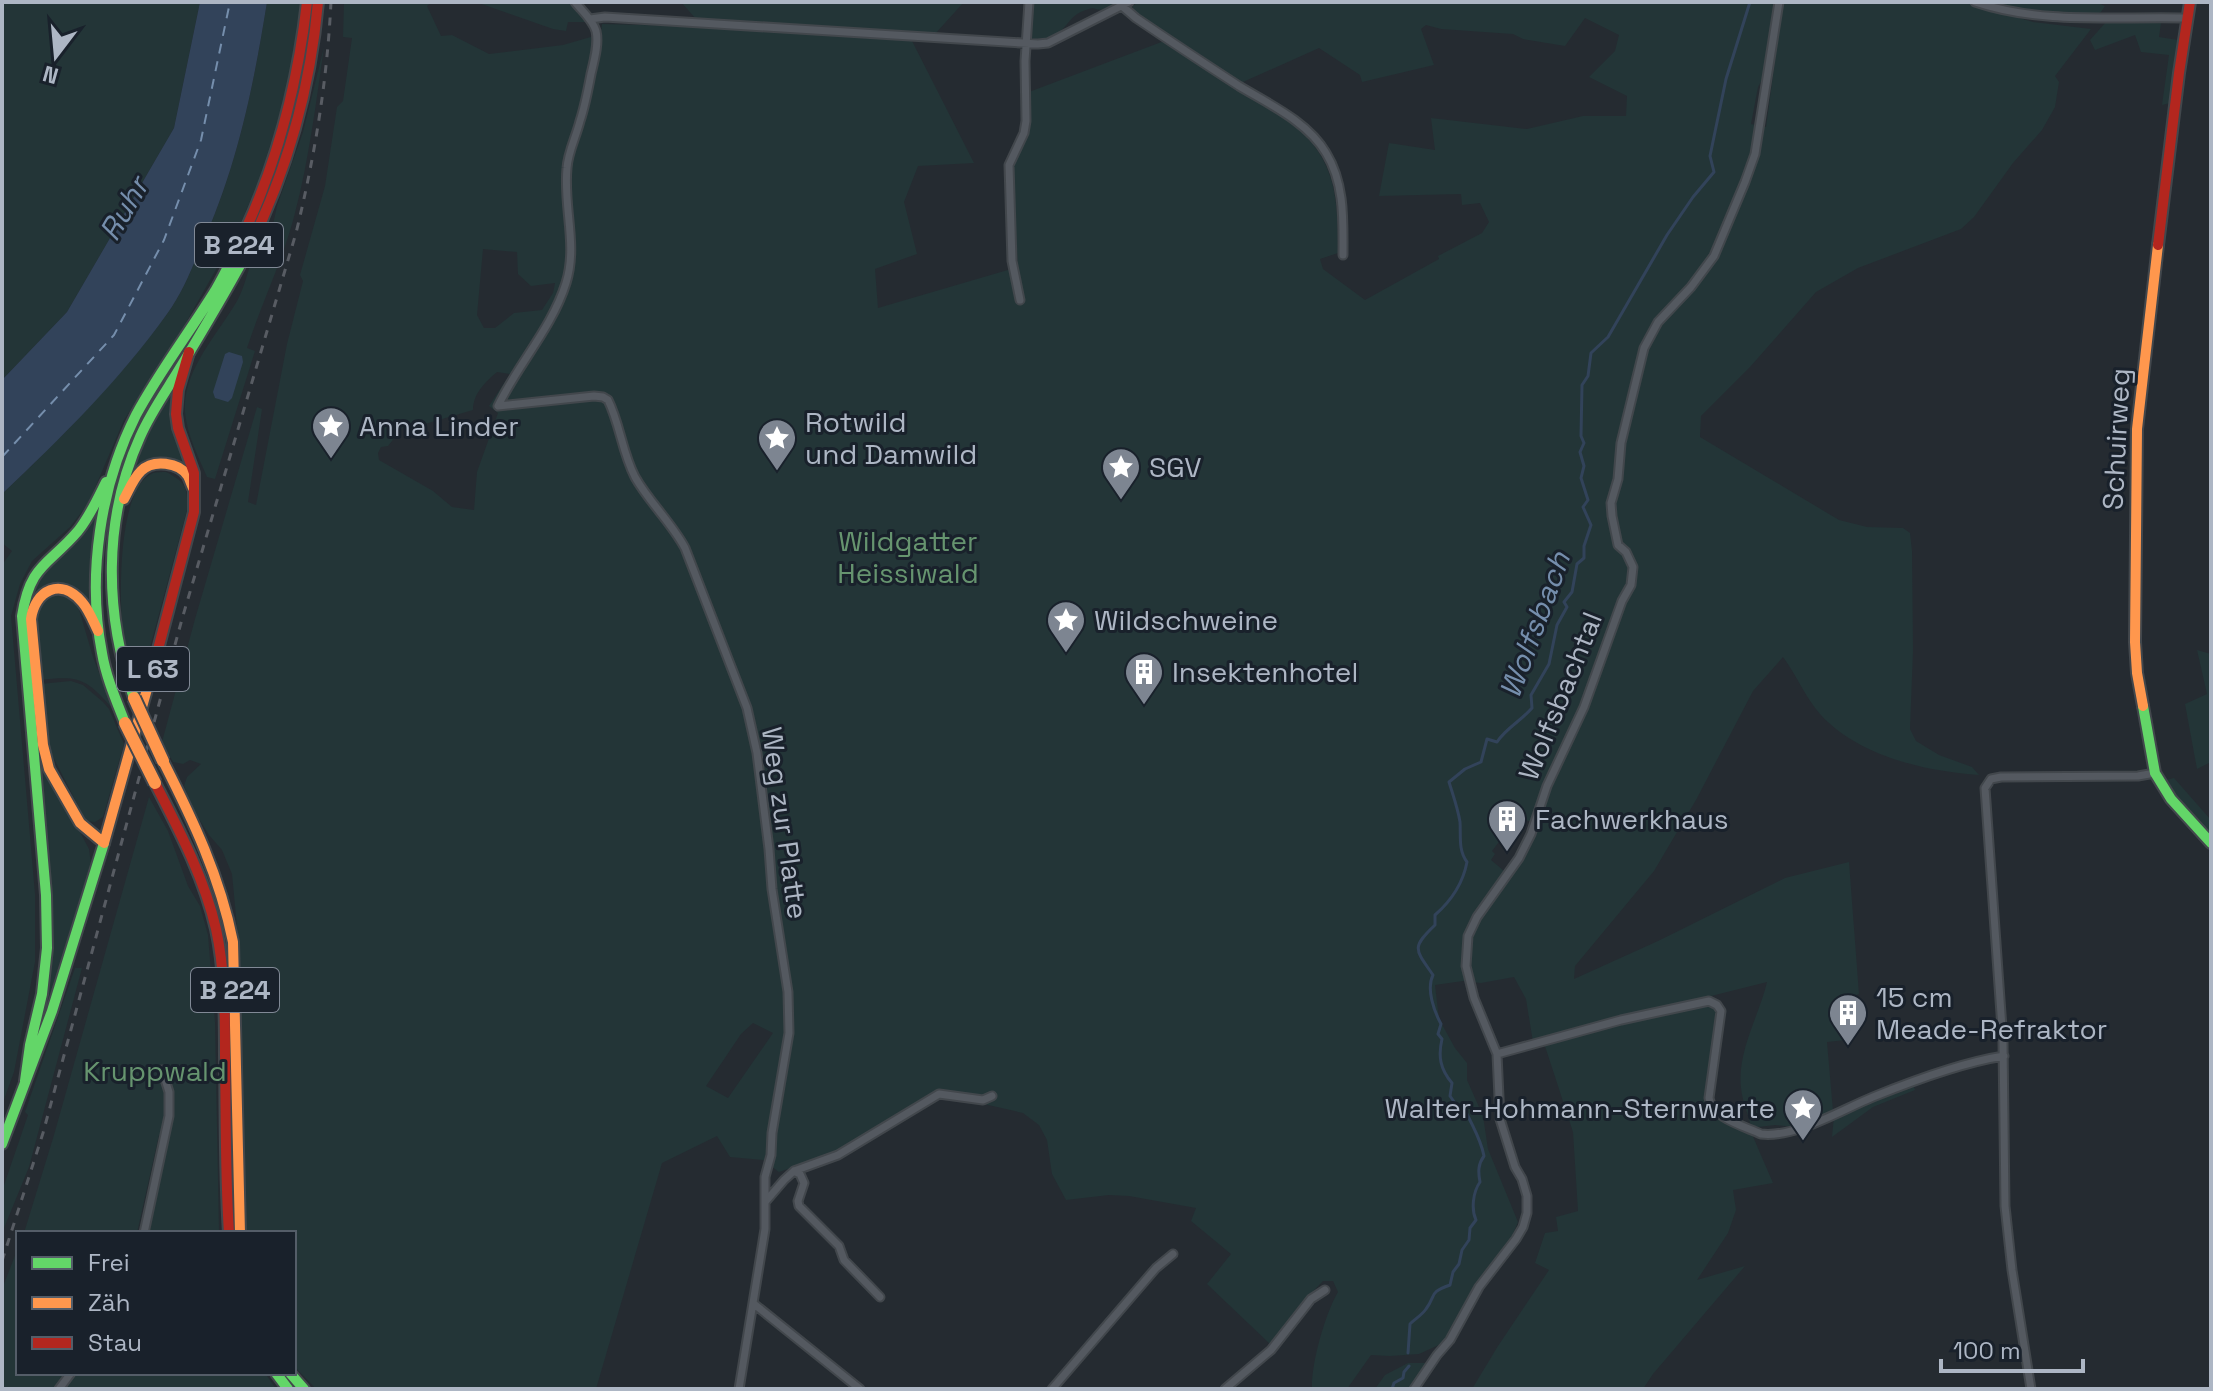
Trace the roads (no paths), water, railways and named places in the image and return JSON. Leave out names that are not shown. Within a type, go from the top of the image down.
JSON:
[{"type":"main road","name":"B 224","points":[[229,1231],[224,1008],[218,944],[199,875],[125,723],[108,677],[98,631],[99,545],[114,465],[122,443],[163,369],[220,282],[265,187],[282,139],[295,87],[307,2]]},
{"type":"main road","name":"B 224","points":[[240,1231],[235,970],[230,921],[221,885],[205,843],[134,698],[118,647],[112,580],[113,543],[125,474],[141,435],[255,238],[293,145],[311,62],[318,2]]},
{"type":"main road","name":"Schuirweg","points":[[2190,2],[2137,429],[2135,658],[2155,773],[2162,788],[2211,843]]},
{"type":"main road","name":"L 63","points":[[2,1144],[52,1011],[104,843],[194,512],[194,470],[180,436],[176,414],[178,391],[189,352]]},
{"type":"main road","points":[[119,508],[136,477],[147,467],[160,464],[175,466],[187,475],[196,494]]},
{"type":"main road","points":[[25,1081],[42,994],[47,934],[22,616],[24,597],[29,580],[40,566],[79,530],[90,514],[114,465]]},
{"type":"main road","points":[[98,631],[84,604],[74,593],[64,589],[45,591],[32,607],[43,745],[49,769],[80,823],[104,843]]},
{"type":"street","points":[[575,2],[590,19],[636,18],[1027,44],[1048,43],[1125,4],[1136,18],[1282,112],[1311,135],[1326,152],[1335,171],[1343,202],[1343,255]]},
{"type":"street","points":[[1020,300],[1012,261],[1009,165],[1024,133],[1026,121],[1029,2]]},
{"type":"street","name":"Wolfsbachtal","points":[[1414,1389],[1450,1340],[1479,1287],[1516,1239],[1527,1213],[1527,1196],[1500,1119],[1497,1054],[1474,998],[1466,966],[1468,936],[1477,917],[1519,858],[1531,834],[1547,786],[1584,707],[1622,601],[1631,585],[1633,567],[1626,552],[1618,545],[1611,503],[1618,479],[1621,443],[1644,348],[1658,322],[1691,287],[1714,256],[1745,182],[1755,154],[1779,2]]},
{"type":"street","points":[[1975,2],[2036,16],[2187,18]]},
{"type":"street","name":"Weg zur Platte","points":[[590,19],[596,31],[594,61],[567,168],[571,251],[566,284],[541,336],[498,406],[594,396],[608,400],[636,479],[685,548],[747,708],[757,753],[789,1009],[789,1033],[765,1177],[765,1229],[739,1389]]},
{"type":"street","points":[[2031,1389],[2005,1206],[2004,1056],[1984,798],[1986,785],[1991,779],[2001,777],[2138,776],[2155,773]]},
{"type":"street","points":[[1497,1054],[1621,1020],[1709,1001],[1721,1011],[1709,1098],[1711,1107],[1761,1134],[1769,1135],[1794,1131],[1875,1096],[1982,1060],[2004,1056]]},
{"type":"street","points":[[144,1231],[169,1116],[169,1092],[162,1070]]},
{"type":"street","points":[[766,1201],[794,1171],[838,1155],[939,1094],[983,1100],[992,1096]]},
{"type":"street","points":[[794,1171],[800,1174],[804,1183],[799,1206],[839,1246],[844,1260],[880,1297]]},
{"type":"street","points":[[1052,1389],[1156,1268],[1173,1254]]},
{"type":"street","points":[[1225,1389],[1271,1350],[1311,1299],[1325,1290]]},
{"type":"street","points":[[754,1304],[860,1389]]},
{"type":"water","points":[[200,2],[267,2],[242,128],[213,219],[181,291],[149,339],[89,408],[2,494],[2,380],[67,312],[174,128]]},
{"type":"water","points":[[229,352],[242,356],[243,362],[228,402],[215,398],[213,392],[225,354]]},
{"type":"waterway","name":"Wolfsbach","points":[[1408,1353],[1410,1324],[1424,1311],[1436,1292],[1450,1285],[1462,1250],[1469,1240],[1470,1228],[1476,1220],[1474,1201],[1484,1156],[1467,1114],[1462,1113],[1450,1096],[1452,1083],[1440,1057],[1442,1039],[1438,1034],[1441,1024],[1431,993],[1433,975],[1418,949],[1422,939],[1435,925],[1435,915],[1459,884],[1467,862],[1461,848],[1459,817],[1449,782],[1465,769],[1481,762],[1487,739],[1497,742],[1532,708],[1531,695],[1549,664],[1557,625],[1567,607],[1564,602],[1572,592],[1577,564],[1584,558],[1584,546],[1591,525],[1583,507],[1588,500],[1581,478],[1584,466],[1580,452],[1584,443],[1581,436],[1582,385],[1588,376],[1591,353],[1608,337],[1667,235],[1714,172],[1710,156],[1726,79],[1750,2]]},
{"type":"waterway","name":"Wolfsbach","points":[[1392,1389],[1409,1366]]},
{"type":"railway","points":[[2,1261],[43,1133],[182,619],[296,233],[319,118],[331,2]]},
{"type":"place","name":"Anna Linder","points":[[331,460]]},
{"type":"place","name":"Rotwild und Damwild","points":[[777,472]]},
{"type":"place","name":"SGV","points":[[1121,501]]},
{"type":"place","name":"Wildschweine","points":[[1066,654]]},
{"type":"place","name":"Insektenhotel","points":[[1144,706]]},
{"type":"place","name":"Fachwerkhaus","points":[[1507,853]]},
{"type":"place","name":"15 cm Meade-Refraktor","points":[[1848,1047]]},
{"type":"place","name":"Walter-Hohmann-Sternwarte","points":[[1803,1142]]},
{"type":"water label","name":"Ruhr","points":[[124,209]]},
{"type":"park label","name":"Wildgatter Heissiwald","points":[[908,557]]},
{"type":"park label","name":"Kruppwald","points":[[155,1071]]}]
